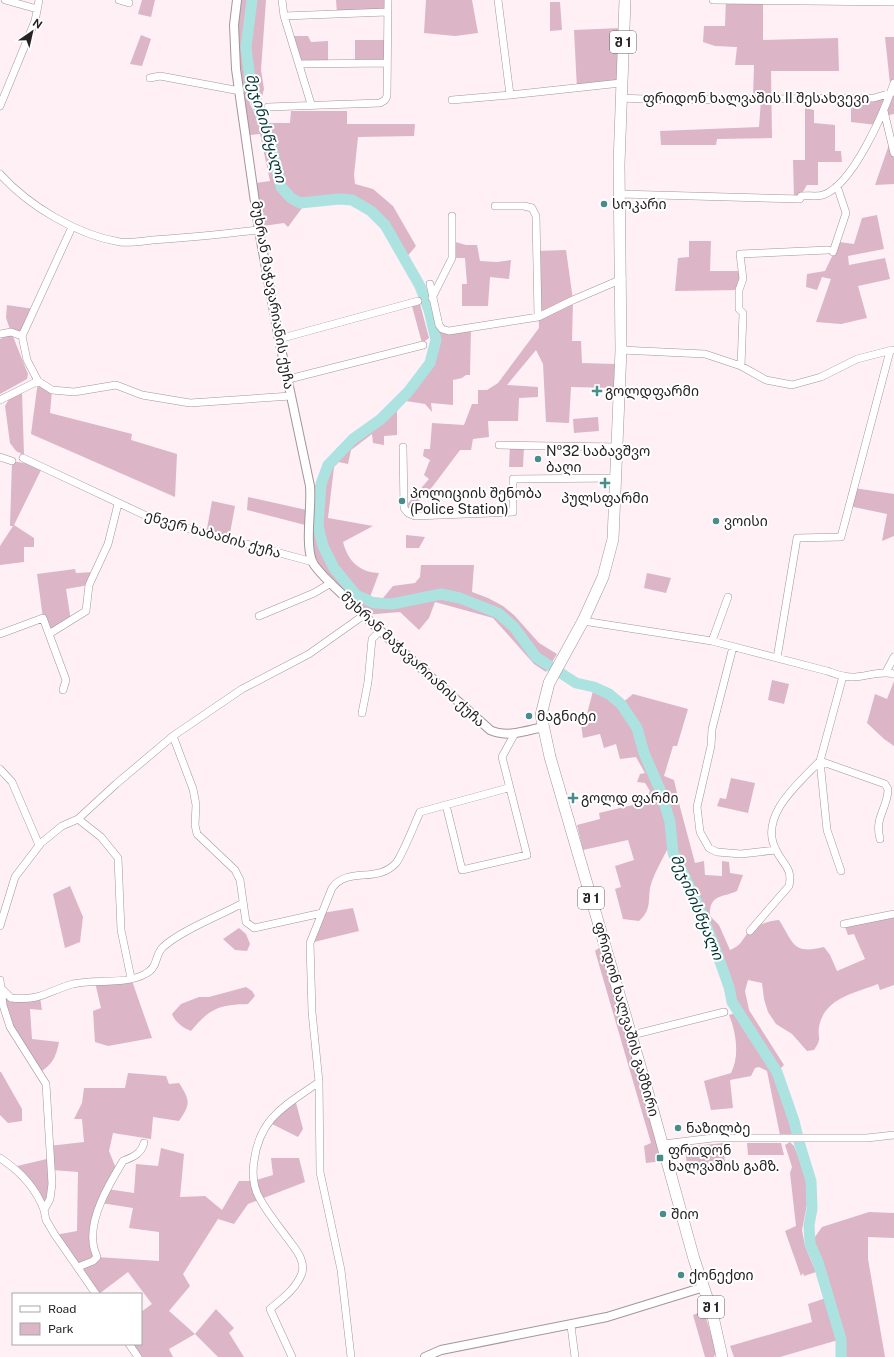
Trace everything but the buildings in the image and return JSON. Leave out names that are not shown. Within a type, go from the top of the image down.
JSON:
[{"type":"highway","name":"ფრიდონ ხალვაშის გამზირი","points":[[624,0],[621,83],[620,194],[622,350],[617,408],[618,447],[613,538],[603,577],[583,621],[549,683],[542,715],[543,727],[551,760],[632,1035],[694,1260],[712,1312],[720,1355]]},
{"type":"street","points":[[5,0],[37,9]]},
{"type":"street","points":[[0,106],[35,21],[39,0]]},
{"type":"street","points":[[119,0],[129,3]]},
{"type":"street","name":"მუხრან მაჭავარიანის ქუჩა","points":[[237,0],[234,50],[259,230],[279,339],[289,379],[291,396],[310,486],[312,502],[310,526],[313,562],[331,583],[380,631],[490,730],[498,734],[515,734],[543,727]]},
{"type":"street","points":[[282,0],[284,16],[311,104]]},
{"type":"street","points":[[268,107],[311,104],[380,103],[385,100],[387,96],[388,0]]},
{"type":"street","points":[[498,0],[510,95]]},
{"type":"street","points":[[713,0],[894,2]]},
{"type":"street","points":[[284,16],[387,12]]},
{"type":"street","points":[[298,64],[387,63]]},
{"type":"street","points":[[150,78],[160,76],[240,91]]},
{"type":"street","points":[[452,100],[621,83]]},
{"type":"street","points":[[620,194],[800,199],[801,196],[823,195],[837,186],[851,171],[884,111],[894,83]]},
{"type":"street","name":"ფრიდონ ხალვაშის II შესახვევი","points":[[621,98],[666,100],[874,98],[891,93]]},
{"type":"street","points":[[884,111],[894,151]]},
{"type":"street","points":[[0,174],[12,187],[24,196],[72,227],[120,242],[259,230]]},
{"type":"street","points":[[741,366],[743,313],[739,309],[739,290],[743,279],[740,254],[831,251],[846,213],[837,186]]},
{"type":"street","points":[[495,206],[524,206],[532,208],[536,216],[538,317]]},
{"type":"street","points":[[432,298],[452,258],[452,216]]},
{"type":"street","points":[[72,227],[22,336],[27,360],[38,381],[52,390],[74,392],[116,385],[142,395],[190,403],[291,396]]},
{"type":"street","points":[[430,284],[439,325],[442,329],[449,331],[538,317],[622,279]]},
{"type":"street","points":[[279,339],[418,301]]},
{"type":"street","points":[[0,334],[11,332],[22,336]]},
{"type":"street","points":[[289,379],[423,345]]},
{"type":"street","points":[[622,350],[705,354],[741,366],[766,380],[792,384],[820,377],[856,358],[892,350],[841,537],[797,538],[777,658]]},
{"type":"street","points":[[0,400],[38,381]]},
{"type":"street","points":[[499,445],[618,447]]},
{"type":"street","points":[[403,446],[403,510],[414,516],[513,512],[513,479],[616,478]]},
{"type":"street","points":[[0,457],[12,461]]},
{"type":"street","name":"ენვერ ხაბაძის ქუჩა","points":[[22,458],[43,466],[118,504],[153,519],[313,562]]},
{"type":"street","points":[[49,634],[86,611],[89,585],[108,544],[118,504]]},
{"type":"street","name":"მუხრან მაჭავარიანის ქუჩა","points":[[259,616],[314,593],[331,583]]},
{"type":"street","points":[[712,641],[728,597]]},
{"type":"street","points":[[0,926],[15,877],[39,845],[62,826],[78,818],[173,736],[232,696],[309,654],[364,615]]},
{"type":"street","points":[[0,634],[43,618],[66,680],[63,690]]},
{"type":"street","points":[[583,621],[712,641],[827,670],[843,676],[854,677],[886,672],[894,674]]},
{"type":"street","points":[[362,713],[368,682],[372,639],[380,631]]},
{"type":"street","points":[[733,647],[712,729],[711,746],[697,807],[700,832],[709,848],[716,852],[741,854],[776,850]]},
{"type":"street","points":[[886,672],[894,657]]},
{"type":"street","points":[[841,871],[828,830],[820,760],[843,676]]},
{"type":"street","points":[[446,806],[462,870],[527,855],[508,788],[502,757],[515,734]]},
{"type":"street","points":[[173,736],[193,788],[196,805],[197,834],[235,870],[240,880],[246,922],[254,928],[322,913]]},
{"type":"street","points":[[750,931],[789,886],[791,876],[776,850],[772,833],[773,820],[781,803],[820,760]]},
{"type":"street","points":[[820,760],[884,784],[888,789],[888,795],[878,819],[880,839]]},
{"type":"street","points":[[0,769],[12,782],[39,845]]},
{"type":"street","points":[[351,1357],[341,1270],[320,1172],[319,1082],[312,1012],[310,943],[332,888],[337,880],[347,876],[364,876],[383,872],[396,863],[420,812],[508,788]]},
{"type":"street","points":[[78,818],[101,837],[118,858],[122,930],[132,978]]},
{"type":"street","points":[[1,984],[11,998],[23,999],[40,997],[73,984],[118,981],[145,975],[155,967],[161,949],[175,938],[243,904]]},
{"type":"street","points":[[844,924],[894,914]]},
{"type":"street","points":[[1,984],[3,1005],[10,1027],[46,1084],[52,1184],[50,1199],[44,1210]]},
{"type":"street","points":[[632,1035],[724,1012]]},
{"type":"street","points":[[292,1357],[270,1309],[290,1292],[302,1273],[303,1263],[297,1251],[260,1198],[253,1181],[253,1167],[259,1136],[268,1122],[280,1109],[319,1082]]},
{"type":"street","points":[[663,1144],[713,1138],[867,1138],[894,1135]]},
{"type":"street","points":[[78,1266],[93,1261],[97,1257],[93,1241],[94,1224],[106,1189],[123,1161],[135,1157],[143,1148],[144,1143]]},
{"type":"street","points":[[0,1158],[13,1166],[40,1198],[46,1220],[95,1293]]},
{"type":"street","points":[[425,1357],[442,1350],[607,1318],[704,1287]]},
{"type":"street","points":[[571,1326],[574,1357]]},
{"type":"street","points":[[130,1345],[138,1357]]},
{"type":"green space","points":[[142,0],[155,0],[151,17],[138,14]]},
{"type":"green space","points":[[237,0],[266,0],[261,70],[264,89],[259,108],[251,87],[247,89],[250,104],[261,127],[282,196],[302,208],[288,227],[284,223],[263,226],[256,183],[270,181],[260,134],[250,135],[241,91],[234,25]]},
{"type":"green space","points":[[336,0],[388,0],[387,12],[337,14]]},
{"type":"green space","points":[[426,0],[472,0],[478,33],[455,36],[424,33]]},
{"type":"green space","points":[[726,0],[763,1],[763,40],[838,38],[839,71],[771,71],[772,138],[717,139],[716,145],[661,145],[660,131],[759,127],[761,100],[753,99],[754,65],[735,65],[737,47],[715,46],[703,42],[704,26],[725,26]]},
{"type":"green space","points":[[550,2],[560,2],[562,30],[550,31]]},
{"type":"green space","points":[[621,28],[619,81],[577,89],[574,30]]},
{"type":"green space","points":[[141,35],[151,39],[142,66],[130,64]]},
{"type":"green space","points":[[290,36],[308,36],[311,42],[328,41],[328,63],[299,64]]},
{"type":"green space","points":[[885,37],[894,37],[894,114],[885,116],[877,125],[851,122],[851,99],[891,93]]},
{"type":"green space","points":[[355,40],[387,40],[387,63],[355,63]]},
{"type":"green space","points":[[805,108],[814,110],[814,123],[835,125],[835,151],[841,151],[842,162],[818,162],[818,185],[807,185],[801,195],[794,199],[793,160],[805,160]]},
{"type":"green space","points":[[291,111],[347,111],[347,124],[415,124],[414,136],[358,137],[354,175],[355,184],[373,189],[393,206],[416,246],[405,259],[384,225],[362,205],[344,199],[307,203],[298,202],[290,197],[282,188],[277,174],[272,146],[264,123],[290,123]]},
{"type":"green space","points":[[891,139],[894,153],[894,184],[875,185]]},
{"type":"green space","points":[[877,215],[884,249],[848,256],[849,265],[885,258],[890,279],[858,286],[867,318],[841,324],[816,322],[831,279],[822,277],[817,290],[806,287],[807,274],[825,271],[839,242],[854,244],[862,218]]},
{"type":"green space","points":[[452,241],[466,245],[477,245],[480,261],[497,262],[511,260],[509,279],[490,277],[488,306],[462,306],[462,284],[467,284],[465,258],[452,258]]},
{"type":"green space","points":[[689,241],[711,241],[710,271],[742,271],[739,290],[675,291],[678,258],[689,257]]},
{"type":"green space","points":[[566,250],[573,300],[572,341],[581,341],[582,363],[615,364],[614,388],[571,387],[569,423],[546,422],[543,364],[536,350],[507,385],[538,387],[538,397],[519,398],[518,421],[488,421],[489,437],[473,439],[471,450],[460,450],[433,486],[408,513],[404,508],[429,479],[424,475],[430,460],[423,456],[424,449],[430,449],[432,423],[464,425],[472,404],[478,404],[478,390],[487,390],[498,383],[539,328],[537,251]]},
{"type":"green space","points":[[420,304],[429,338],[422,343],[412,306]]},
{"type":"green space","points":[[7,305],[34,309],[22,336],[11,332],[6,318]]},
{"type":"green space","points":[[471,327],[470,375],[453,380],[453,405],[431,403],[432,412],[425,404],[406,401],[397,411],[397,435],[384,436],[384,445],[373,443],[372,434],[351,450],[348,464],[339,462],[334,467],[328,518],[373,526],[343,542],[348,555],[355,564],[360,568],[379,573],[370,597],[383,598],[393,586],[415,583],[420,577],[421,565],[474,565],[472,592],[503,606],[514,615],[539,643],[557,654],[546,672],[534,664],[493,618],[435,602],[429,618],[419,630],[400,612],[364,615],[313,562],[309,526],[247,510],[248,497],[311,511],[310,486],[321,484],[328,465],[353,439],[381,419],[408,392],[430,363],[436,340],[434,329]]},
{"type":"green space","points":[[12,334],[28,374],[27,379],[0,394],[0,339]]},
{"type":"green space","points":[[38,381],[52,390],[50,413],[132,434],[131,440],[177,454],[175,497],[31,434]]},
{"type":"green space","points":[[22,392],[24,455],[16,451],[10,443],[5,406],[9,399]]},
{"type":"green space","points":[[598,417],[599,431],[574,433],[573,419]]},
{"type":"green space","points":[[510,446],[524,446],[523,467],[509,467]]},
{"type":"green space","points":[[12,461],[43,466],[14,525],[34,538],[34,547],[24,547],[24,562],[0,565],[0,546],[13,526],[10,526]]},
{"type":"green space","points":[[854,488],[894,494],[894,536],[882,541],[887,514],[849,506]]},
{"type":"green space","points":[[212,501],[235,506],[229,539],[206,534]]},
{"type":"green space","points":[[406,535],[425,537],[419,548],[406,548]]},
{"type":"green space","points":[[75,569],[76,573],[95,572],[89,585],[66,589],[71,621],[49,634],[43,618],[37,574]]},
{"type":"green space","points":[[647,573],[671,578],[666,593],[644,588]]},
{"type":"green space","points":[[772,680],[789,684],[784,704],[768,700]]},
{"type":"green space","points":[[894,681],[894,746],[867,723],[875,694],[887,699]]},
{"type":"green space","points":[[594,687],[609,694],[621,704],[633,694],[688,709],[677,746],[673,746],[664,776],[674,780],[695,863],[704,861],[705,875],[722,876],[722,861],[729,862],[730,873],[743,875],[737,891],[714,900],[710,909],[710,916],[719,925],[730,950],[738,946],[747,934],[756,926],[779,920],[791,941],[800,948],[813,949],[824,947],[830,955],[837,971],[865,959],[854,934],[848,935],[844,924],[894,914],[894,985],[880,990],[878,984],[851,994],[834,1003],[827,1009],[822,1017],[819,1027],[819,1040],[814,1050],[807,1051],[792,1034],[776,1024],[768,1012],[764,999],[762,983],[748,980],[745,991],[749,1010],[784,1065],[777,1072],[773,1072],[793,1135],[780,1135],[767,1071],[759,1067],[755,1068],[751,1076],[730,1080],[733,1108],[711,1110],[704,1081],[731,1073],[734,1066],[736,1044],[734,1029],[729,1015],[738,1012],[732,1002],[729,986],[696,900],[673,853],[667,850],[657,869],[650,887],[647,912],[639,921],[623,919],[615,889],[621,887],[615,866],[634,860],[628,840],[583,850],[577,825],[600,819],[599,813],[637,804],[640,798],[648,795],[650,791],[645,783],[637,782],[640,774],[645,773],[636,757],[620,759],[616,744],[604,748],[600,734],[583,738],[580,718],[586,718]]},
{"type":"green space","points":[[731,778],[755,783],[748,813],[717,806],[720,798],[726,799]]},
{"type":"green space","points":[[70,886],[83,917],[80,942],[65,948],[53,894]]},
{"type":"green space","points":[[353,908],[359,931],[310,943],[322,913]]},
{"type":"green space","points":[[239,928],[246,934],[250,944],[247,951],[235,950],[223,939]]},
{"type":"green space","points":[[600,947],[662,1161],[646,1163],[644,1146],[651,1143],[595,951]]},
{"type":"green space","points":[[131,978],[152,1038],[108,1046],[95,1042],[93,1011],[101,1008],[95,982]]},
{"type":"green space","points":[[246,987],[252,991],[255,996],[248,1004],[230,1005],[216,1009],[204,1017],[191,1031],[175,1020],[172,1014],[181,1004],[199,997],[209,997]]},
{"type":"green space","points":[[2,994],[40,997],[42,1010],[30,1009],[32,1039],[59,1042],[57,1052],[53,1060],[39,1073],[10,1027]]},
{"type":"green space","points":[[0,1072],[22,1109],[22,1121],[8,1123],[0,1115]]},
{"type":"green space","points":[[128,1073],[166,1076],[169,1084],[179,1083],[188,1102],[186,1110],[179,1121],[153,1117],[151,1139],[113,1133],[109,1151],[117,1171],[107,1189],[134,1193],[136,1164],[158,1166],[161,1148],[184,1154],[180,1197],[205,1196],[222,1210],[239,1181],[253,1181],[273,1175],[271,1158],[299,1158],[305,1182],[248,1204],[234,1224],[218,1219],[183,1274],[190,1286],[169,1311],[195,1334],[169,1349],[173,1357],[138,1357],[130,1345],[142,1345],[142,1311],[152,1304],[128,1272],[98,1293],[55,1235],[77,1231],[78,1172],[52,1170],[52,1184],[44,1210],[13,1167],[51,1158],[49,1146],[84,1142],[82,1119],[74,1119],[82,1103],[84,1088],[125,1088]],"holes":[[[101,1203],[133,1208],[129,1228],[159,1232],[159,1261],[97,1257],[94,1224]]]},
{"type":"green space","points":[[295,1099],[303,1129],[298,1137],[268,1122]]},
{"type":"green space","points":[[790,1142],[794,1146],[806,1176],[807,1204],[802,1230],[805,1246],[816,1272],[804,1276],[803,1273],[801,1276],[785,1231],[796,1226],[790,1173],[792,1167],[785,1145]]},
{"type":"green space","points":[[723,1143],[725,1163],[687,1166],[685,1147]]},
{"type":"green space","points":[[747,1143],[781,1143],[784,1155],[748,1155]]},
{"type":"green space","points":[[869,1212],[894,1213],[894,1238],[868,1237],[868,1259],[885,1357],[846,1357],[846,1347],[823,1268],[812,1241],[822,1227]]},
{"type":"green space","points":[[826,1298],[832,1312],[838,1340],[780,1357],[734,1357],[730,1346],[812,1322],[808,1304]]},
{"type":"green space","points":[[216,1309],[234,1328],[229,1333],[244,1357],[218,1357],[195,1334]]},
{"type":"green space","points":[[704,1311],[716,1351],[714,1357],[705,1357],[693,1315]]},
{"type":"waterway","name":"მეჯინისწყალი","points":[[252,0],[246,47],[251,87],[271,144],[281,187],[291,198],[300,203],[339,199],[352,200],[371,211],[385,225],[420,286],[429,310],[436,340],[430,363],[408,392],[381,419],[353,439],[328,465],[321,484],[318,526],[323,546],[334,568],[356,595],[374,603],[392,604],[441,594],[460,598],[498,613],[514,627],[536,657],[576,683],[594,687],[609,694],[621,704],[637,728],[644,753],[661,792],[670,822],[673,853],[696,900],[714,945],[729,987],[732,1002],[777,1072],[794,1121],[811,1181],[812,1209],[809,1225],[810,1244],[818,1262],[841,1339],[841,1357]]},
{"type":"place","name":"სოკარი","points":[[604,204]]},
{"type":"place","name":"გოლდფარმი","points":[[597,391]]},
{"type":"place","name":"№32 საბავშვო ბაღი","points":[[538,459]]},
{"type":"place","name":"პულსფარმი","points":[[605,483]]},
{"type":"place","name":"პოლიციის შენობა (Police Station)","points":[[402,501]]},
{"type":"place","name":"ვოისი","points":[[716,521]]},
{"type":"place","name":"მაგნიტი","points":[[529,716]]},
{"type":"place","name":"გოლდ ფარმი","points":[[573,798]]},
{"type":"place","name":"ნაზილბე","points":[[678,1128]]},
{"type":"place","name":"ფრიდონ ხალვაშის გამზ.","points":[[660,1158]]},
{"type":"place","name":"შიო","points":[[663,1214]]},
{"type":"place","name":"ქონექთი","points":[[681,1275]]}]
